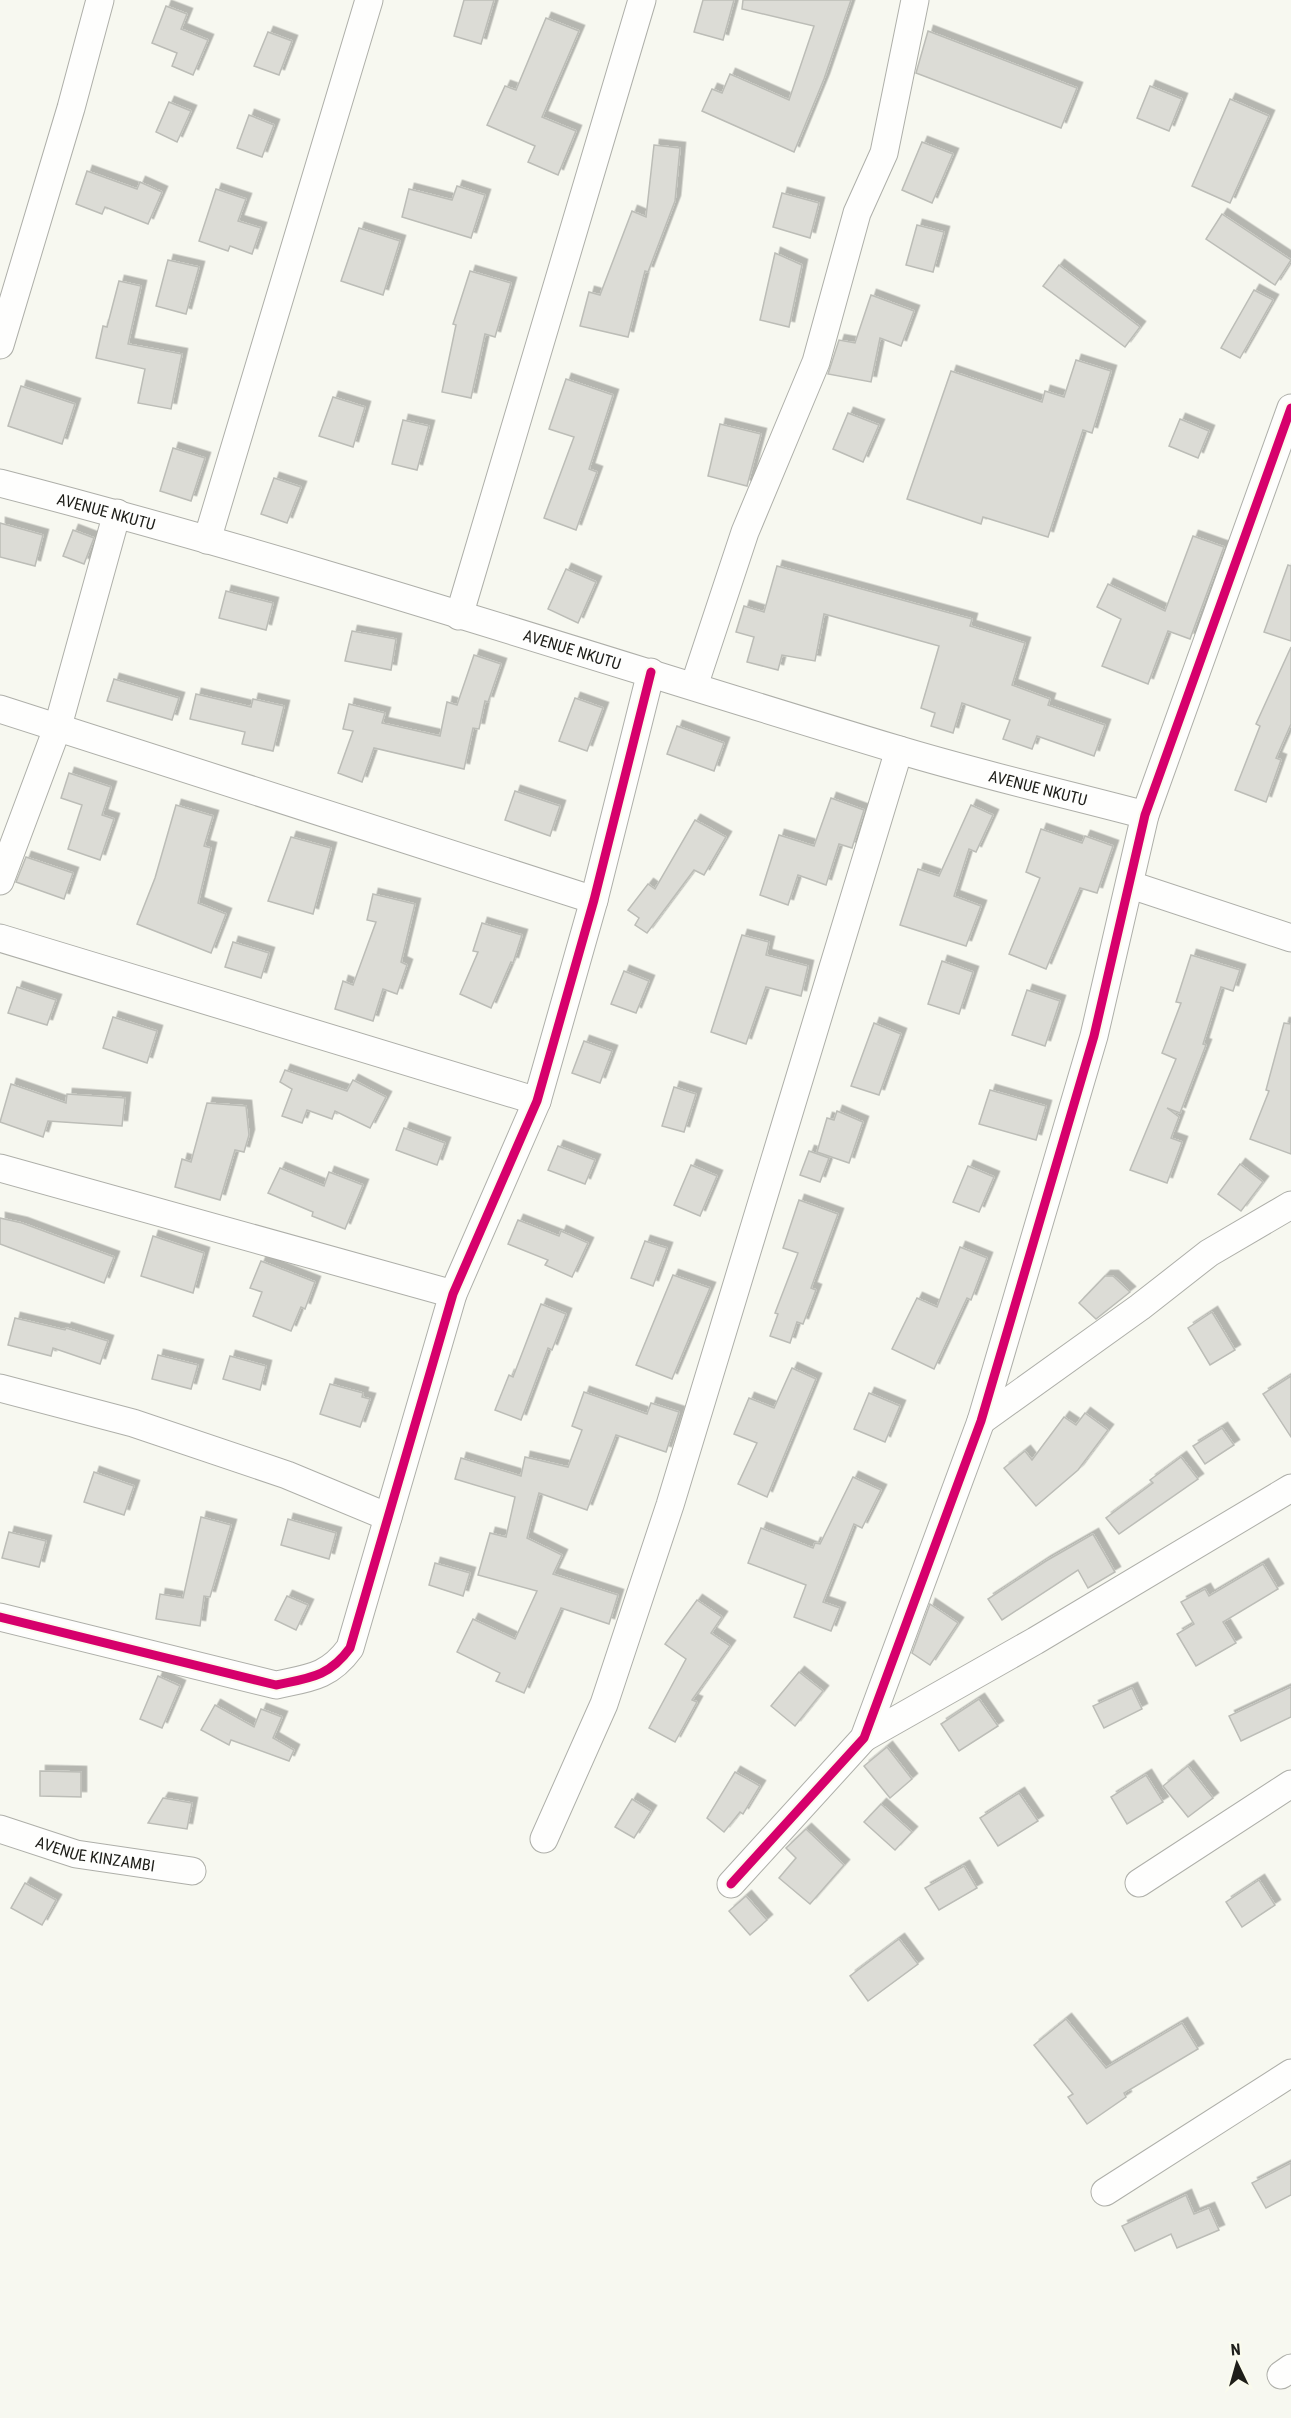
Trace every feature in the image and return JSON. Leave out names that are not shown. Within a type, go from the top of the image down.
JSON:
[{"type":"street","points":[[0,345],[71,108],[100,0]]},
{"type":"street","points":[[207,540],[369,0]]},
{"type":"street","points":[[459,616],[642,0]]},
{"type":"street","points":[[694,686],[745,532],[816,362],[857,213],[884,153],[915,0]]},
{"type":"street","points":[[864,1738],[981,1421],[1094,1036],[1131,885],[1145,814],[1291,408]]},
{"type":"street","name":"AVENUE NKUTU","points":[[0,483],[117,513],[651,672],[899,750],[1145,814]]},
{"type":"street","points":[[0,881],[58,726],[117,513]]},
{"type":"street","points":[[0,1617],[276,1685],[320,1676],[343,1658],[350,1648],[453,1294],[537,1101],[594,900],[651,672]]},
{"type":"street","points":[[0,709],[594,900]]},
{"type":"street","points":[[544,1839],[604,1704],[670,1505],[899,750]]},
{"type":"street","points":[[1131,885],[1291,938]]},
{"type":"street","points":[[0,938],[537,1101]]},
{"type":"street","points":[[0,1168],[453,1294]]},
{"type":"street","points":[[981,1421],[1140,1307],[1209,1253],[1291,1205]]},
{"type":"street","points":[[0,1388],[133,1423],[287,1475],[388,1517]]},
{"type":"street","points":[[731,1884],[864,1738],[1035,1641],[1291,1488]]},
{"type":"street","points":[[1139,1883],[1291,1784]]},
{"type":"street","name":"AVENUE KINZAMBI","points":[[0,1829],[76,1854],[192,1871]]},
{"type":"street","points":[[1105,2192],[1291,2073]]},
{"type":"building","points":[[464,0],[494,0],[481,44],[454,36]]},
{"type":"building","points":[[703,0],[734,0],[723,40],[694,32]]},
{"type":"building","points":[[743,0],[851,0],[824,79],[794,152],[702,111],[712,89],[722,93],[730,74],[789,100],[814,26],[742,9]]},
{"type":"building","points":[[166,6],[187,14],[181,29],[208,40],[193,75],[172,66],[177,53],[152,43]]},
{"type":"building","points":[[546,18],[579,31],[542,117],[576,131],[558,175],[528,162],[535,146],[487,125],[505,86],[516,90]]},
{"type":"building","points":[[928,31],[1077,88],[1061,128],[916,73]]},
{"type":"building","points":[[268,32],[292,41],[279,75],[254,66]]},
{"type":"building","points":[[1150,86],[1182,99],[1169,131],[1137,118]]},
{"type":"building","points":[[1230,99],[1269,116],[1230,203],[1192,186]]},
{"type":"building","points":[[169,102],[191,111],[177,142],[156,132]]},
{"type":"building","points":[[249,115],[274,125],[262,157],[237,148]]},
{"type":"building","points":[[922,142],[953,154],[932,203],[902,190]]},
{"type":"building","points":[[654,145],[680,148],[675,201],[648,272],[645,271],[628,337],[580,326],[589,292],[600,295],[632,211],[646,217]]},
{"type":"building","points":[[87,171],[137,189],[140,182],[162,192],[148,224],[105,207],[102,214],[76,204]]},
{"type":"building","points":[[457,186],[485,195],[471,238],[402,217],[409,189],[452,200]]},
{"type":"building","points":[[216,189],[246,199],[238,221],[261,228],[252,254],[230,246],[228,251],[199,241]]},
{"type":"building","points":[[782,193],[819,203],[810,238],[773,227]]},
{"type":"building","points":[[1222,214],[1291,260],[1275,285],[1206,239]]},
{"type":"building","points":[[917,225],[944,232],[933,272],[906,265]]},
{"type":"building","points":[[359,228],[400,241],[383,295],[341,281]]},
{"type":"building","points":[[775,253],[802,265],[789,327],[760,320]]},
{"type":"building","points":[[168,260],[199,267],[186,314],[156,306]]},
{"type":"building","points":[[1059,265],[1140,327],[1125,347],[1043,286]]},
{"type":"building","points":[[470,271],[511,283],[495,337],[485,334],[471,398],[442,392],[456,325],[453,324]]},
{"type":"building","points":[[119,281],[141,286],[128,344],[182,354],[171,409],[138,403],[145,369],[96,358],[103,326],[107,327]]},
{"type":"building","points":[[1254,290],[1273,300],[1240,358],[1221,348]]},
{"type":"building","points":[[871,295],[914,311],[901,346],[880,338],[871,382],[828,374],[839,340],[855,343]]},
{"type":"building","points":[[1076,360],[1111,371],[1092,433],[1083,430],[1048,537],[983,517],[981,524],[907,499],[951,371],[1042,402],[1045,391],[1064,397]]},
{"type":"building","points":[[566,379],[613,395],[589,469],[597,472],[576,530],[544,518],[574,437],[549,429]]},
{"type":"building","points":[[21,386],[75,404],[62,444],[8,426]]},
{"type":"building","points":[[333,397],[365,407],[353,447],[319,436]]},
{"type":"building","points":[[848,413],[879,425],[863,462],[833,449]]},
{"type":"building","points":[[1180,419],[1209,431],[1198,458],[1169,446]]},
{"type":"building","points":[[403,420],[429,426],[417,470],[392,464]]},
{"type":"building","points":[[720,424],[761,434],[747,486],[708,476]]},
{"type":"building","points":[[173,448],[205,458],[191,501],[160,491]]},
{"type":"building","points":[[274,478],[301,487],[287,523],[261,514]]},
{"type":"building","points":[[0,523],[43,535],[35,566],[0,557]]},
{"type":"building","points":[[73,530],[94,538],[84,564],[63,556]]},
{"type":"building","points":[[1193,536],[1224,547],[1190,639],[1168,631],[1148,684],[1102,666],[1121,619],[1097,607],[1108,584],[1165,611]]},
{"type":"building","points":[[1288,565],[1291,566],[1291,641],[1264,632]]},
{"type":"building","points":[[777,566],[972,619],[970,626],[1025,643],[1012,685],[1050,699],[1048,705],[1105,725],[1094,756],[1037,736],[1032,749],[1003,739],[1010,720],[962,703],[953,733],[931,726],[935,713],[921,708],[939,646],[824,614],[815,661],[782,655],[778,670],[747,662],[754,637],[736,632],[744,606],[764,612]]},
{"type":"building","points":[[566,569],[596,582],[578,623],[548,609]]},
{"type":"building","points":[[226,591],[273,603],[266,630],[219,618]]},
{"type":"building","points":[[352,631],[396,639],[391,670],[345,661]]},
{"type":"building","points":[[1291,647],[1291,724],[1276,758],[1281,760],[1266,802],[1235,790],[1260,726],[1256,724]]},
{"type":"building","points":[[474,655],[501,664],[488,702],[485,701],[479,729],[473,728],[464,769],[374,748],[362,782],[338,773],[353,731],[343,729],[349,704],[385,713],[382,723],[440,736],[447,702],[457,705]]},
{"type":"building","points":[[114,679],[179,698],[172,720],[107,701]]},
{"type":"building","points":[[196,694],[251,707],[253,699],[284,706],[273,751],[242,744],[245,732],[190,719]]},
{"type":"building","points":[[575,698],[603,708],[587,751],[559,741]]},
{"type":"building","points":[[677,726],[724,743],[714,771],[667,754]]},
{"type":"building","points":[[69,773],[111,787],[102,815],[114,819],[100,860],[68,849],[82,805],[61,798]]},
{"type":"building","points":[[515,791],[560,806],[550,836],[505,820]]},
{"type":"building","points":[[831,798],[864,810],[852,848],[839,844],[826,885],[798,875],[788,905],[760,895],[779,835],[814,846]]},
{"type":"building","points":[[176,805],[213,816],[204,846],[211,848],[198,903],[226,914],[211,953],[137,924],[155,878]]},
{"type":"building","points":[[971,805],[993,815],[976,852],[969,849],[954,896],[981,906],[966,946],[900,925],[918,869],[939,876]]},
{"type":"building","points":[[695,820],[726,837],[704,875],[694,870],[647,933],[635,925],[639,918],[628,910],[648,884],[655,889]]},
{"type":"building","points":[[1041,829],[1082,843],[1085,836],[1113,846],[1097,893],[1080,888],[1046,969],[1009,954],[1040,878],[1026,872]]},
{"type":"building","points":[[291,837],[331,848],[313,914],[268,901]]},
{"type":"building","points":[[26,857],[73,873],[64,899],[16,882]]},
{"type":"building","points":[[373,894],[415,904],[401,962],[407,965],[397,994],[383,989],[373,1021],[335,1009],[343,981],[353,985],[376,922],[367,920]]},
{"type":"building","points":[[482,923],[522,935],[513,963],[511,962],[491,1008],[460,994],[478,952],[473,951]]},
{"type":"building","points":[[742,935],[769,942],[766,955],[808,966],[801,996],[766,987],[746,1044],[711,1032]]},
{"type":"building","points":[[233,942],[269,953],[261,978],[225,967]]},
{"type":"building","points":[[1191,955],[1240,970],[1233,991],[1221,987],[1203,1044],[1206,1045],[1180,1113],[1167,1108],[1179,1117],[1171,1138],[1182,1142],[1167,1183],[1130,1170],[1176,1059],[1162,1053],[1181,1003],[1176,1002]]},
{"type":"building","points":[[942,961],[973,972],[959,1014],[928,1004]]},
{"type":"building","points":[[624,971],[649,981],[636,1013],[611,1004]]},
{"type":"building","points":[[17,987],[56,1000],[47,1025],[8,1013]]},
{"type":"building","points":[[1027,990],[1060,1001],[1045,1046],[1012,1035]]},
{"type":"building","points":[[113,1017],[157,1031],[147,1063],[103,1048]]},
{"type":"building","points":[[874,1023],[901,1034],[879,1095],[851,1086]]},
{"type":"building","points":[[1284,1023],[1291,1024],[1291,1154],[1250,1139],[1269,1091],[1266,1090]]},
{"type":"building","points":[[584,1041],[612,1051],[600,1083],[572,1073]]},
{"type":"building","points":[[285,1070],[347,1091],[353,1080],[386,1097],[370,1128],[335,1111],[332,1119],[307,1110],[302,1123],[282,1116],[292,1089],[280,1082]]},
{"type":"building","points":[[11,1084],[66,1103],[67,1094],[125,1098],[122,1126],[48,1121],[43,1137],[0,1122]]},
{"type":"building","points":[[674,1087],[696,1094],[684,1132],[662,1126]]},
{"type":"building","points":[[990,1090],[1046,1106],[1036,1140],[979,1124]]},
{"type":"building","points":[[207,1103],[246,1106],[249,1135],[244,1152],[235,1150],[220,1200],[175,1187],[182,1159],[191,1162]]},
{"type":"building","points":[[837,1111],[863,1122],[849,1163],[817,1152],[827,1118],[834,1120]]},
{"type":"building","points":[[404,1128],[445,1143],[437,1165],[396,1150]]},
{"type":"building","points":[[558,1146],[595,1160],[585,1184],[548,1170]]},
{"type":"building","points":[[809,1151],[829,1158],[820,1182],[800,1175]]},
{"type":"building","points":[[1240,1164],[1263,1182],[1241,1211],[1218,1194]]},
{"type":"building","points":[[691,1165],[717,1176],[700,1216],[674,1205]]},
{"type":"building","points":[[968,1166],[994,1177],[979,1212],[953,1202]]},
{"type":"building","points":[[280,1168],[324,1186],[329,1172],[363,1185],[345,1229],[312,1216],[313,1212],[268,1193]]},
{"type":"building","points":[[799,1200],[838,1214],[811,1288],[816,1290],[803,1324],[797,1322],[790,1343],[770,1336],[778,1314],[775,1313],[798,1253],[783,1248]]},
{"type":"building","points":[[0,1218],[22,1223],[114,1257],[104,1283],[0,1244]]},
{"type":"building","points":[[518,1220],[559,1236],[561,1231],[588,1243],[572,1277],[545,1265],[548,1260],[508,1244]]},
{"type":"building","points":[[153,1236],[204,1253],[193,1293],[141,1276]]},
{"type":"building","points":[[645,1241],[667,1248],[653,1286],[631,1278]]},
{"type":"building","points":[[960,1247],[987,1258],[971,1300],[967,1298],[934,1369],[892,1349],[917,1298],[937,1307]]},
{"type":"building","points":[[261,1261],[315,1282],[305,1309],[301,1307],[291,1331],[253,1316],[262,1292],[250,1288]]},
{"type":"building","points":[[673,1275],[710,1288],[672,1379],[636,1365]]},
{"type":"building","points":[[1105,1276],[1113,1276],[1130,1292],[1096,1319],[1079,1303]]},
{"type":"building","points":[[541,1304],[566,1314],[552,1350],[548,1348],[521,1420],[495,1410],[509,1375],[513,1377]]},
{"type":"building","points":[[1212,1312],[1235,1350],[1210,1365],[1188,1328]]},
{"type":"building","points":[[15,1318],[65,1330],[66,1328],[108,1341],[100,1364],[53,1348],[51,1356],[8,1345]]},
{"type":"building","points":[[158,1355],[198,1365],[191,1389],[152,1379]]},
{"type":"building","points":[[230,1356],[266,1366],[260,1390],[223,1379]]},
{"type":"building","points":[[792,1368],[816,1379],[767,1497],[738,1484],[757,1443],[734,1434],[749,1398],[774,1408]]},
{"type":"building","points":[[1291,1376],[1291,1437],[1263,1394]]},
{"type":"building","points":[[330,1384],[363,1393],[362,1397],[370,1399],[360,1427],[320,1414]]},
{"type":"building","points":[[584,1392],[647,1414],[651,1403],[679,1412],[666,1452],[616,1435],[587,1510],[539,1493],[527,1538],[562,1555],[553,1574],[618,1595],[609,1624],[561,1608],[524,1693],[496,1681],[500,1673],[457,1652],[473,1619],[515,1639],[537,1591],[478,1575],[490,1533],[506,1537],[515,1497],[455,1479],[461,1458],[521,1476],[525,1457],[568,1467],[582,1430],[572,1426]]},
{"type":"building","points":[[869,1393],[900,1406],[885,1442],[854,1429]]},
{"type":"building","points":[[1085,1413],[1108,1430],[1078,1470],[1036,1506],[1004,1468],[1025,1451],[1032,1460],[1064,1417],[1076,1425]]},
{"type":"building","points":[[1222,1428],[1234,1445],[1205,1464],[1193,1446]]},
{"type":"building","points":[[1181,1457],[1198,1479],[1119,1534],[1106,1518],[1153,1483],[1150,1480]]},
{"type":"building","points":[[94,1472],[134,1486],[124,1515],[84,1502]]},
{"type":"building","points":[[853,1477],[881,1490],[862,1528],[854,1524],[823,1602],[840,1608],[831,1631],[794,1617],[806,1585],[748,1563],[761,1528],[813,1548],[815,1543],[820,1544]]},
{"type":"building","points":[[201,1517],[231,1525],[210,1597],[204,1596],[200,1626],[156,1619],[160,1594],[183,1598]]},
{"type":"building","points":[[288,1519],[336,1533],[329,1559],[281,1545]]},
{"type":"building","points":[[9,1532],[46,1541],[39,1567],[2,1558]]},
{"type":"building","points":[[1093,1534],[1115,1572],[1088,1588],[1078,1570],[1002,1620],[988,1599]]},
{"type":"building","points":[[435,1563],[470,1573],[463,1596],[429,1585]]},
{"type":"building","points":[[1263,1564],[1278,1589],[1223,1622],[1236,1643],[1196,1666],[1177,1634],[1194,1624],[1181,1602],[1205,1589],[1209,1596]]},
{"type":"building","points":[[287,1596],[308,1605],[296,1630],[275,1620]]},
{"type":"building","points":[[697,1600],[722,1617],[711,1633],[730,1646],[692,1700],[697,1702],[675,1742],[649,1728],[686,1659],[665,1644]]},
{"type":"building","points":[[930,1604],[958,1623],[930,1665],[912,1653]]},
{"type":"building","points":[[799,1672],[823,1691],[795,1726],[771,1706]]},
{"type":"building","points":[[158,1676],[180,1686],[162,1728],[140,1719]]},
{"type":"building","points":[[1291,1687],[1291,1717],[1241,1741],[1229,1716]]},
{"type":"building","points":[[1132,1688],[1142,1709],[1104,1728],[1093,1706]]},
{"type":"building","points":[[979,1699],[998,1726],[959,1751],[941,1724]]},
{"type":"building","points":[[215,1705],[254,1727],[261,1709],[282,1717],[273,1738],[294,1750],[289,1761],[231,1740],[229,1745],[201,1730]]},
{"type":"building","points":[[887,1747],[912,1779],[890,1798],[864,1766]]},
{"type":"building","points":[[1188,1766],[1213,1798],[1188,1817],[1163,1786]]},
{"type":"building","points":[[40,1771],[81,1772],[81,1797],[40,1796]]},
{"type":"building","points":[[735,1772],[760,1786],[743,1814],[740,1812],[724,1832],[707,1818]]},
{"type":"building","points":[[1146,1775],[1163,1802],[1127,1824],[1111,1797]]},
{"type":"building","points":[[1019,1793],[1038,1821],[998,1846],[980,1818]]},
{"type":"building","points":[[163,1798],[192,1803],[187,1829],[148,1823]]},
{"type":"building","points":[[632,1799],[651,1811],[634,1838],[615,1827]]},
{"type":"building","points":[[881,1804],[912,1832],[895,1850],[864,1822]]},
{"type":"building","points":[[806,1829],[844,1865],[810,1904],[779,1878],[796,1858],[786,1848]]},
{"type":"building","points":[[964,1866],[977,1888],[939,1910],[925,1888]]},
{"type":"building","points":[[1259,1880],[1275,1905],[1242,1927],[1226,1902]]},
{"type":"building","points":[[25,1883],[56,1900],[42,1925],[11,1908]]},
{"type":"building","points":[[746,1896],[767,1920],[750,1935],[729,1911]]},
{"type":"building","points":[[899,1939],[918,1964],[868,2001],[850,1976]]},
{"type":"building","points":[[1066,2019],[1106,2068],[1182,2023],[1198,2049],[1124,2093],[1126,2097],[1087,2124],[1068,2097],[1073,2094],[1034,2045]]},
{"type":"building","points":[[1291,2163],[1291,2195],[1266,2208],[1252,2183]]},
{"type":"building","points":[[1186,2195],[1194,2214],[1209,2208],[1219,2230],[1177,2248],[1171,2234],[1135,2251],[1122,2226]]},
{"type":"cycle path","points":[[731,1884],[864,1738],[981,1421],[1094,1036],[1145,815],[1291,408]]},
{"type":"cycle path","points":[[0,1617],[276,1685],[318,1675],[334,1665],[350,1648],[453,1294],[537,1101],[594,900],[651,672]]}]
